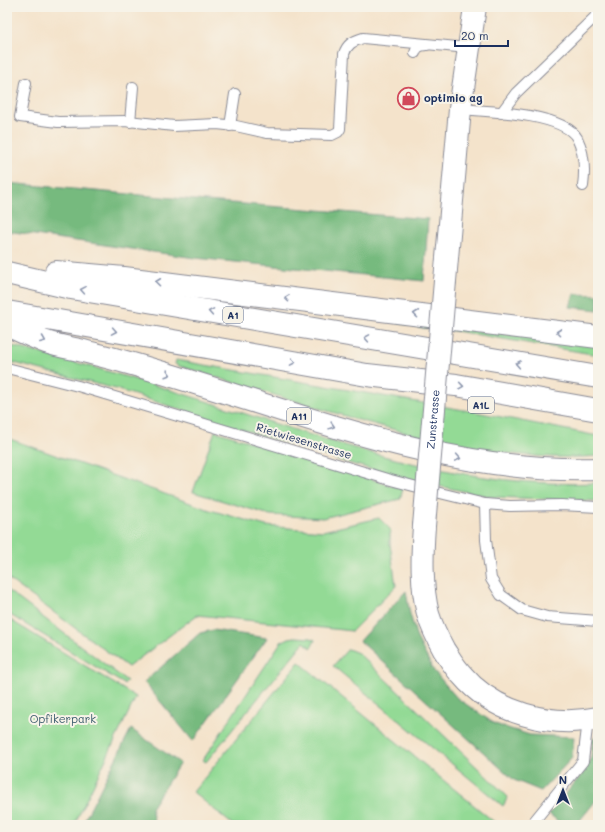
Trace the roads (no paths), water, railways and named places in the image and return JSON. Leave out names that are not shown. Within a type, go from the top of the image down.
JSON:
[{"type":"main road","name":"Zunstrasse","points":[[475,7],[460,109],[424,526],[422,571],[424,590],[428,614],[440,643],[462,676],[476,689],[504,707],[523,714],[553,720],[593,719]]},
{"type":"main road","points":[[7,268],[124,278],[598,337]]},
{"type":"main road","name":"A1","points":[[7,273],[78,289],[598,377]]},
{"type":"main road","points":[[7,312],[367,375],[456,385],[598,410]]},
{"type":"main road","name":"A11","points":[[7,325],[48,342],[140,366],[339,428],[413,448],[446,456],[515,467],[556,470],[598,469]]},
{"type":"main road","name":"A1L","points":[[367,375],[454,400],[598,426]]},
{"type":"lane","points":[[501,113],[516,93],[598,14]]},
{"type":"lane","points":[[26,83],[20,117],[58,122],[130,122],[174,126],[217,124],[267,133],[332,135],[340,129],[344,54],[350,43],[363,38],[468,48]]},
{"type":"lane","points":[[415,53],[419,46],[429,45]]},
{"type":"lane","points":[[130,122],[133,87]]},
{"type":"lane","points":[[230,126],[235,94]]},
{"type":"lane","points":[[460,109],[539,117],[561,124],[576,137],[583,157],[583,186]]},
{"type":"lane","name":"Rietwiesenstrasse","points":[[7,368],[78,386],[157,409],[387,479],[485,504],[510,506],[561,505],[598,507]]},
{"type":"lane","points":[[485,504],[486,540],[491,579],[501,595],[522,610],[547,617],[598,621]]},
{"type":"lane","points":[[531,825],[583,761],[593,719]]},
{"type":"place","name":"optimio ag","points":[[409,98]]},
{"type":"park label","name":"Opfikerpark","points":[[63,719]]}]
